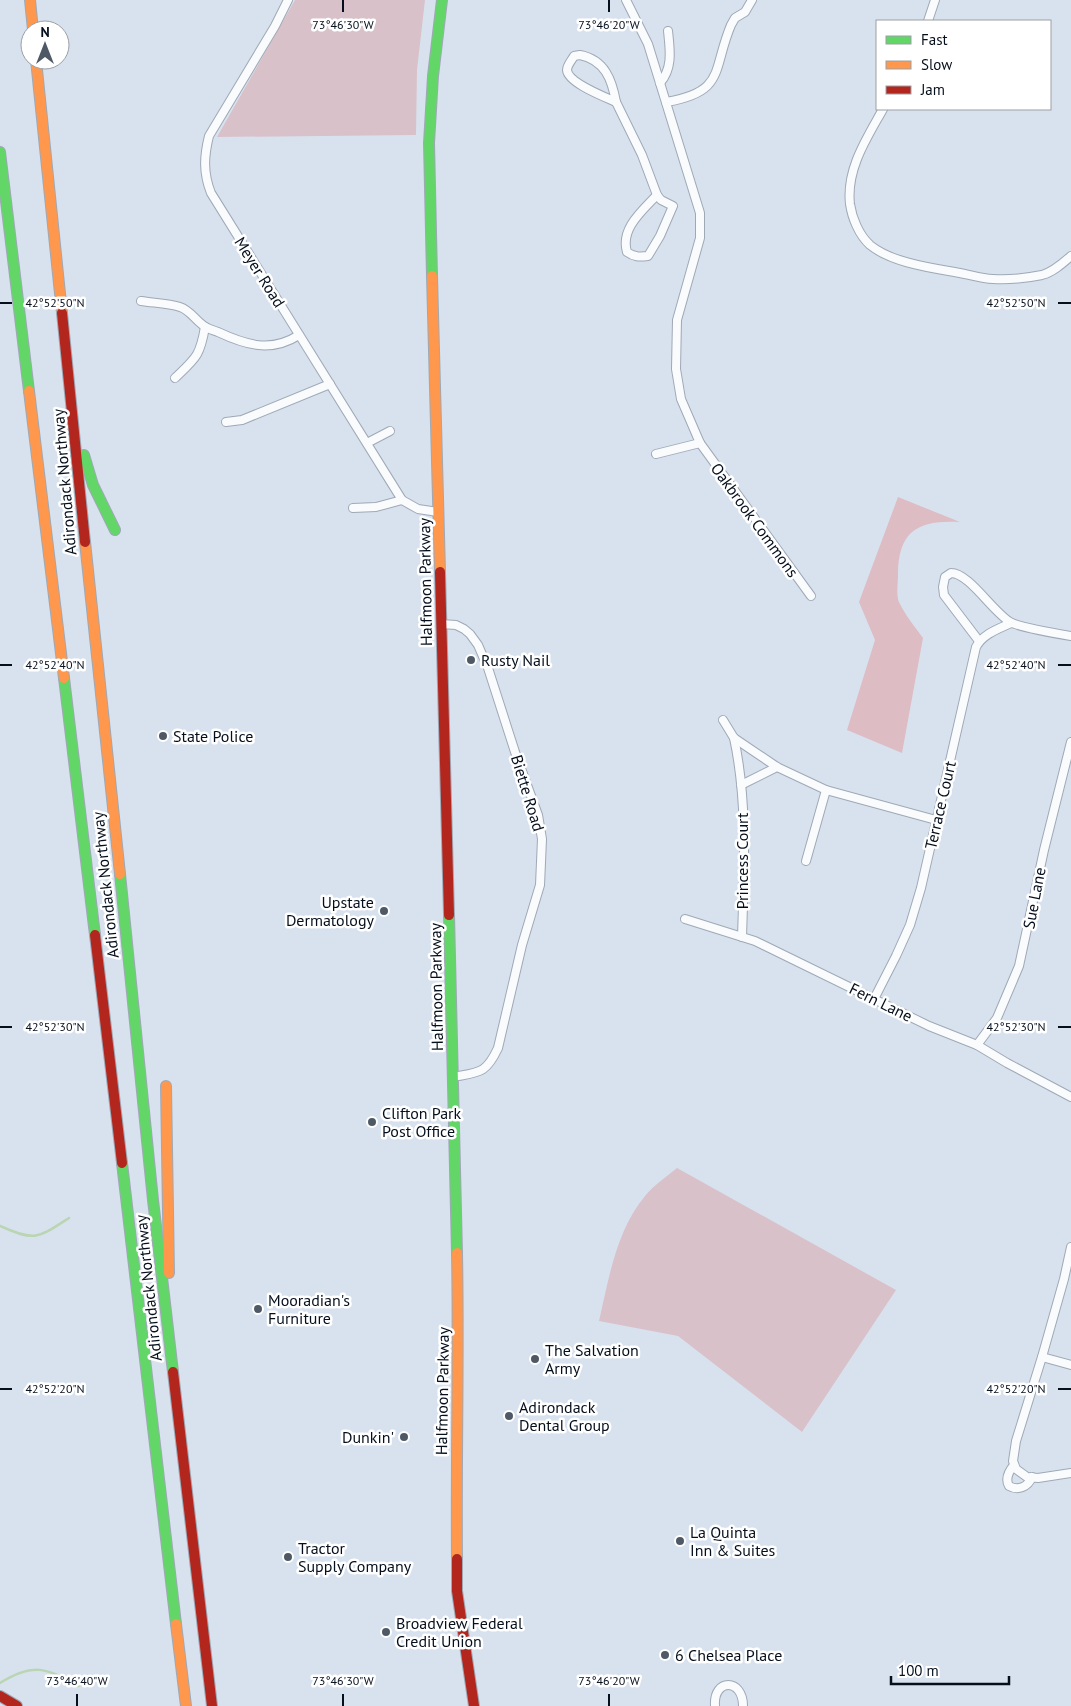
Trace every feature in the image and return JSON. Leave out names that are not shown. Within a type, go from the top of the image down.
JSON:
[{"type":"main road","points":[[30,0],[32,20]]},
{"type":"main road","name":"Halfmoon Parkway","points":[[442,0],[432,76],[429,143],[431,266],[459,1346],[456,1459],[458,1591],[474,1706]]},
{"type":"main road","name":"Adirondack Northway","points":[[37,70],[171,1361],[212,1706]]},
{"type":"main road","name":"Adirondack Northway","points":[[0,152],[128,1202],[186,1706]]},
{"type":"main road","points":[[69,366],[87,468],[93,485],[115,530]]},
{"type":"main road","points":[[166,1086],[171,1361]]},
{"type":"main road","points":[[0,1696],[17,1706]]},
{"type":"street","name":"Meyer Road","points":[[288,0],[275,26],[209,136],[204,163],[207,183],[211,193],[402,500]]},
{"type":"street","name":"Oakbrook Commons","points":[[626,0],[648,44],[696,195],[701,224],[700,238],[677,320],[676,369],[681,399],[700,444],[811,596]]},
{"type":"street","points":[[666,102],[681,100],[702,92],[710,84],[717,73],[731,25],[735,18],[745,12],[752,0]]},
{"type":"street","points":[[928,20],[935,0]]},
{"type":"street","points":[[660,83],[665,77],[670,61],[668,31]]},
{"type":"street","points":[[616,102],[570,78],[567,67],[574,56],[587,56],[597,61],[605,70],[612,83],[616,102],[642,155],[656,195],[661,200],[674,206],[648,256],[632,256],[627,252],[624,243],[627,233],[631,224],[656,195]]},
{"type":"street","points":[[882,110],[861,151],[851,176],[850,204],[858,229],[868,243],[894,258],[992,279],[1010,279],[1044,274],[1071,256]]},
{"type":"street","points":[[141,301],[180,307],[190,313],[205,327],[232,339],[260,346],[273,346],[288,342],[299,335]]},
{"type":"street","points":[[175,378],[195,359],[201,347],[205,327]]},
{"type":"street","points":[[226,422],[249,418],[330,384]]},
{"type":"street","points":[[367,444],[390,431]]},
{"type":"street","points":[[656,454],[700,444]]},
{"type":"street","points":[[353,508],[376,507],[402,500],[418,509],[438,512]]},
{"type":"street","points":[[1011,623],[995,630],[979,641],[944,595],[945,577],[951,573],[961,575],[1011,623],[1071,636]]},
{"type":"street","name":"Biette Road","points":[[441,624],[464,629],[478,645],[488,668],[538,815],[542,838],[540,885],[522,945],[498,1048],[492,1061],[483,1070],[453,1077]]},
{"type":"street","name":"Terrace Court","points":[[874,998],[910,925],[921,888],[972,658],[979,641]]},
{"type":"street","name":"Princess Court","points":[[723,720],[734,738],[740,766],[744,845],[742,937]]},
{"type":"street","name":"Princess Court","points":[[734,738],[777,767],[826,790],[936,820]]},
{"type":"street","name":"Sue Lane","points":[[978,1044],[997,1018],[1019,966],[1044,850],[1071,742]]},
{"type":"street","points":[[741,785],[777,767]]},
{"type":"street","points":[[806,862],[826,790]]},
{"type":"street","name":"Fern Lane","points":[[685,919],[755,941],[928,1026],[978,1044],[1007,1063],[1071,1097]]},
{"type":"street","points":[[1032,1478],[1030,1483],[1016,1489],[1009,1486],[1007,1479],[1008,1473],[1014,1465],[1016,1441],[1042,1357],[1071,1247]]},
{"type":"street","points":[[1042,1357],[1071,1365]]},
{"type":"street","points":[[1014,1465],[1020,1472],[1032,1478],[1071,1474]]},
{"type":"street","points":[[715,1706],[714,1699],[717,1691],[725,1685],[736,1686],[741,1693],[743,1706]]},
{"type":"shaded area","points":[[295,0],[425,0],[417,70],[416,135],[217,137]]},
{"type":"shaded area","points":[[898,497],[960,522],[933,523],[922,526],[907,538],[902,547],[899,560],[898,599],[901,607],[923,638],[902,753],[847,730],[875,640],[859,602]]},
{"type":"shaded area","points":[[677,1168],[896,1290],[802,1432],[678,1336],[599,1321],[610,1272],[627,1224],[645,1196]]},
{"type":"waterway","points":[[0,1226],[21,1234],[36,1236],[43,1234],[69,1218]]},
{"type":"waterway","points":[[0,1683],[21,1672],[31,1670],[48,1671],[78,1686],[87,1682]]},
{"type":"traffic: fast","points":[[432,276],[429,143],[433,76],[442,0]]},
{"type":"traffic: fast","points":[[0,152],[29,391]]},
{"type":"traffic: fast","points":[[84,455],[93,485],[115,530]]},
{"type":"traffic: fast","points":[[64,678],[95,935]]},
{"type":"traffic: fast","points":[[120,874],[153,1200],[173,1372]]},
{"type":"traffic: fast","points":[[449,915],[457,1253]]},
{"type":"traffic: fast","points":[[122,1163],[176,1624]]},
{"type":"traffic: slow","points":[[30,0],[32,20]]},
{"type":"traffic: slow","points":[[37,70],[62,313]]},
{"type":"traffic: slow","points":[[432,276],[440,572]]},
{"type":"traffic: slow","points":[[29,391],[64,678]]},
{"type":"traffic: slow","points":[[85,542],[120,874]]},
{"type":"traffic: slow","points":[[166,1086],[169,1273]]},
{"type":"traffic: slow","points":[[457,1253],[457,1559]]},
{"type":"traffic: slow","points":[[176,1624],[186,1706]]},
{"type":"traffic: jam","points":[[62,313],[85,542]]},
{"type":"traffic: jam","points":[[440,572],[449,915]]},
{"type":"traffic: jam","points":[[95,935],[122,1163]]},
{"type":"traffic: jam","points":[[173,1372],[212,1706]]},
{"type":"traffic: jam","points":[[457,1559],[457,1591],[474,1706]]},
{"type":"traffic: jam","points":[[0,1696],[17,1706]]},
{"type":"place","name":"Rusty Nail","points":[[471,660]]},
{"type":"place","name":"State Police","points":[[163,736]]},
{"type":"place","name":"Upstate Dermatology","points":[[384,911]]},
{"type":"place","name":"Clifton Park Post Office","points":[[372,1122]]},
{"type":"place","name":"Mooradian's Furniture","points":[[258,1309]]},
{"type":"place","name":"The Salvation Army","points":[[535,1359]]},
{"type":"place","name":"Adirondack Dental Group","points":[[509,1416]]},
{"type":"place","name":"Dunkin'","points":[[404,1437]]},
{"type":"place","name":"La Quinta Inn & Suites","points":[[680,1541]]},
{"type":"place","name":"Tractor Supply Company","points":[[288,1557]]},
{"type":"place","name":"Broadview Federal Credit Union","points":[[386,1632]]},
{"type":"place","name":"6 Chelsea Place","points":[[665,1655]]}]
